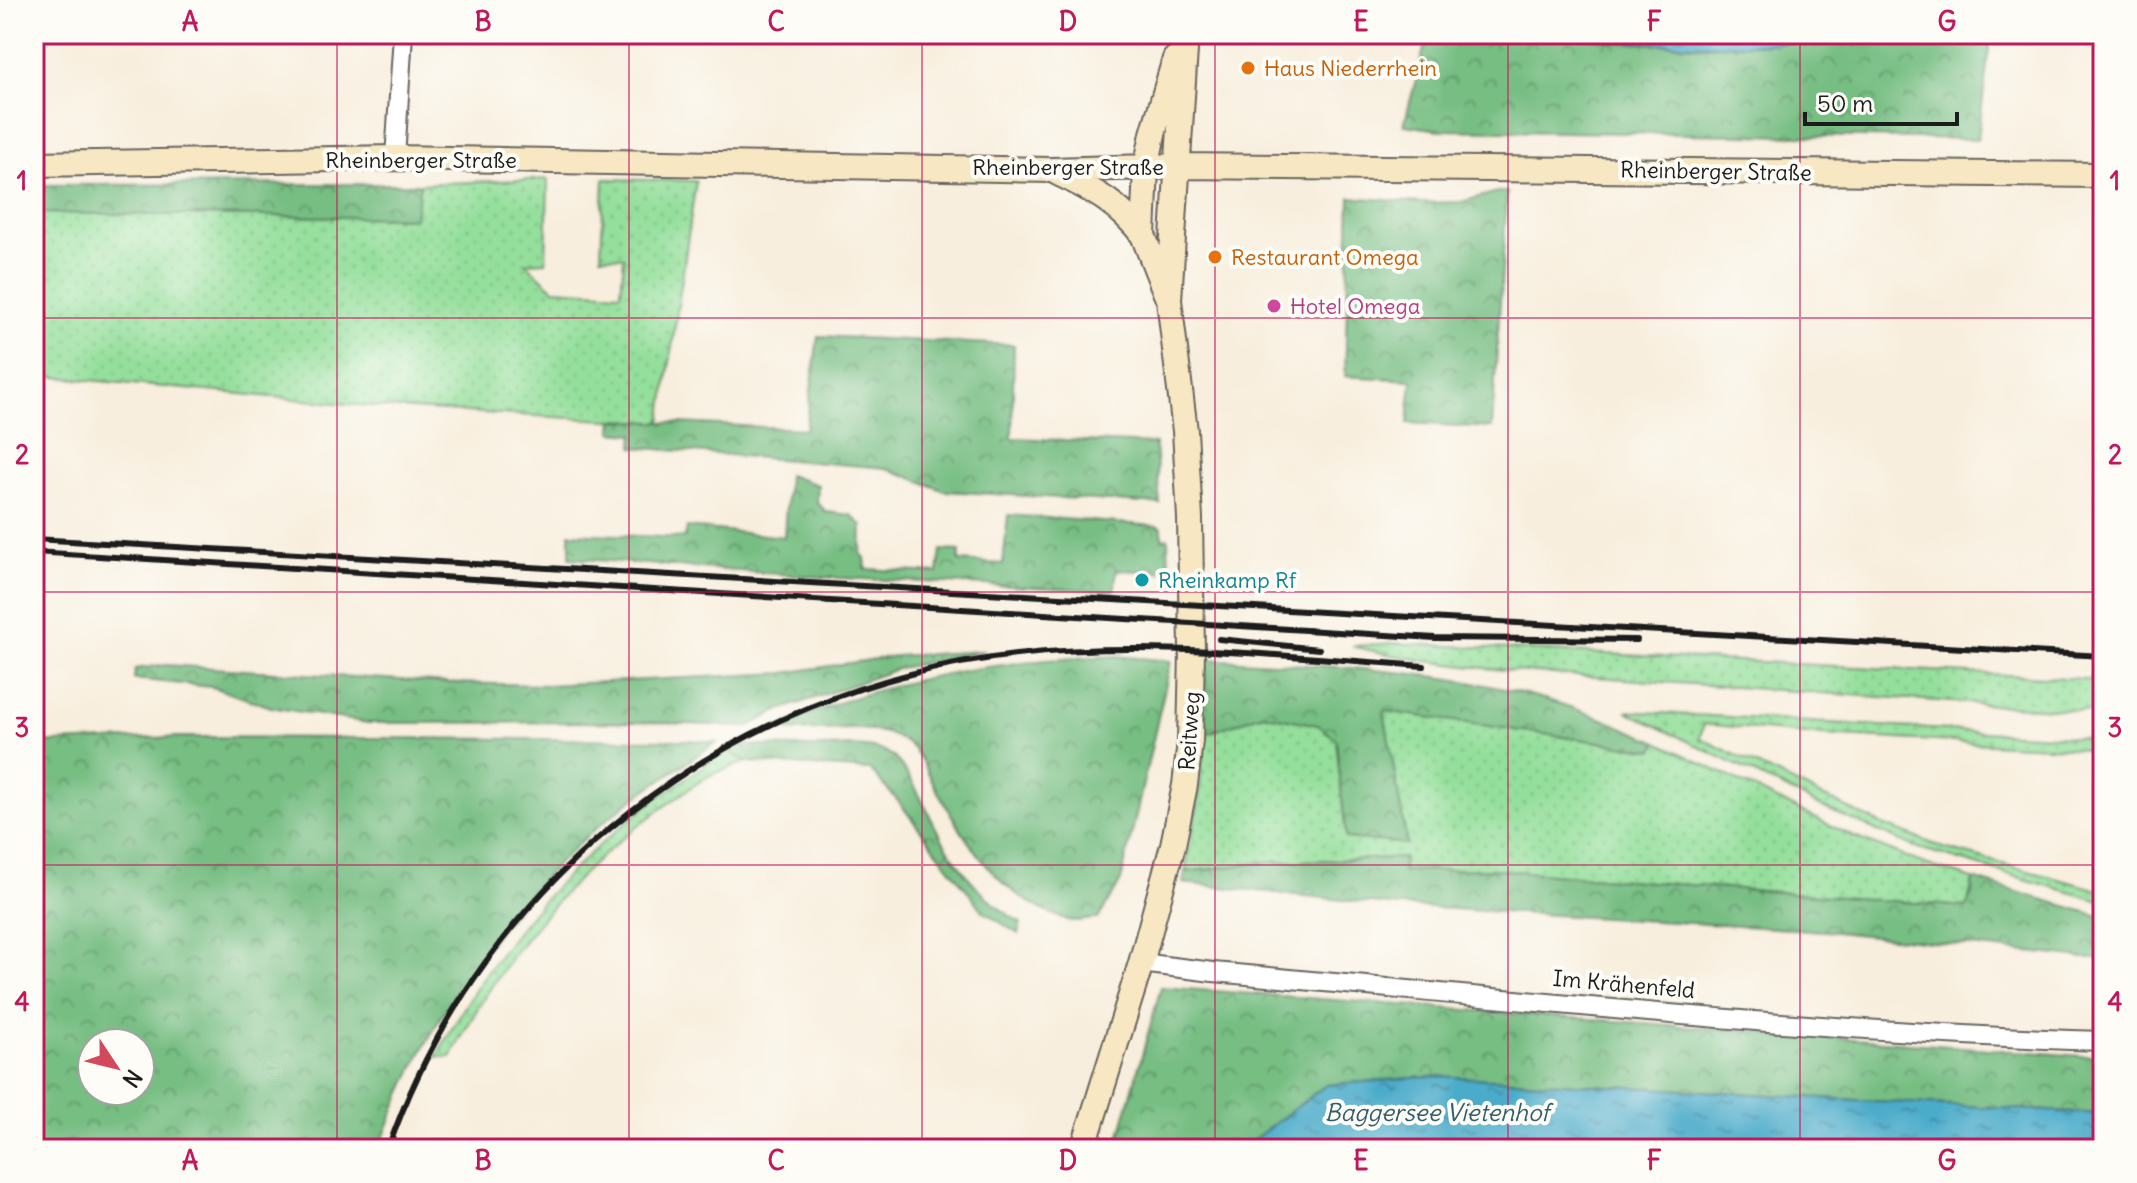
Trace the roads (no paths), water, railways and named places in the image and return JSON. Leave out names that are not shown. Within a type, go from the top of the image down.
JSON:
[{"type":"main road","name":"Reitweg","points":[[1083,1149],[1141,963],[1173,845],[1185,785],[1191,717],[1190,518],[1185,431],[1169,300],[1179,166],[1184,34]]},
{"type":"main road","name":"Reitweg","points":[[1169,300],[1143,235],[1146,168],[1153,134],[1184,34]]},
{"type":"main road","name":"Rheinberger Straße","points":[[34,164],[395,158],[1051,170],[1179,166],[2103,175]]},
{"type":"main road","points":[[1051,170],[1109,200],[1126,214],[1143,235]]},
{"type":"street","points":[[395,158],[403,34]]},
{"type":"street","name":"Im Krähenfeld","points":[[1141,963],[1773,1021],[1938,1034],[2103,1041]]},
{"type":"water","points":[[1569,34],[1879,34],[1839,40],[1712,45],[1626,41]]},
{"type":"water","name":"Baggersee Vietenhof","points":[[1437,1076],[2103,1114],[2103,1149],[1241,1149],[1326,1085]]},
{"type":"railway","points":[[34,539],[2103,656]]},
{"type":"railway","points":[[34,552],[1435,638],[1637,640]]},
{"type":"railway","points":[[1219,639],[1319,649]]},
{"type":"railway","points":[[388,1149],[431,1051],[486,961],[553,881],[630,812],[717,753],[811,707],[911,674],[1016,655],[1067,651],[1220,652],[1424,666]]},
{"type":"place","name":"Haus Niederrhein","points":[[1248,68]]},
{"type":"place","name":"Restaurant Omega","points":[[1215,257]]},
{"type":"place","name":"Hotel Omega","points":[[1274,306]]},
{"type":"place","name":"Rheinkamp Rf","points":[[1142,580]]}]
